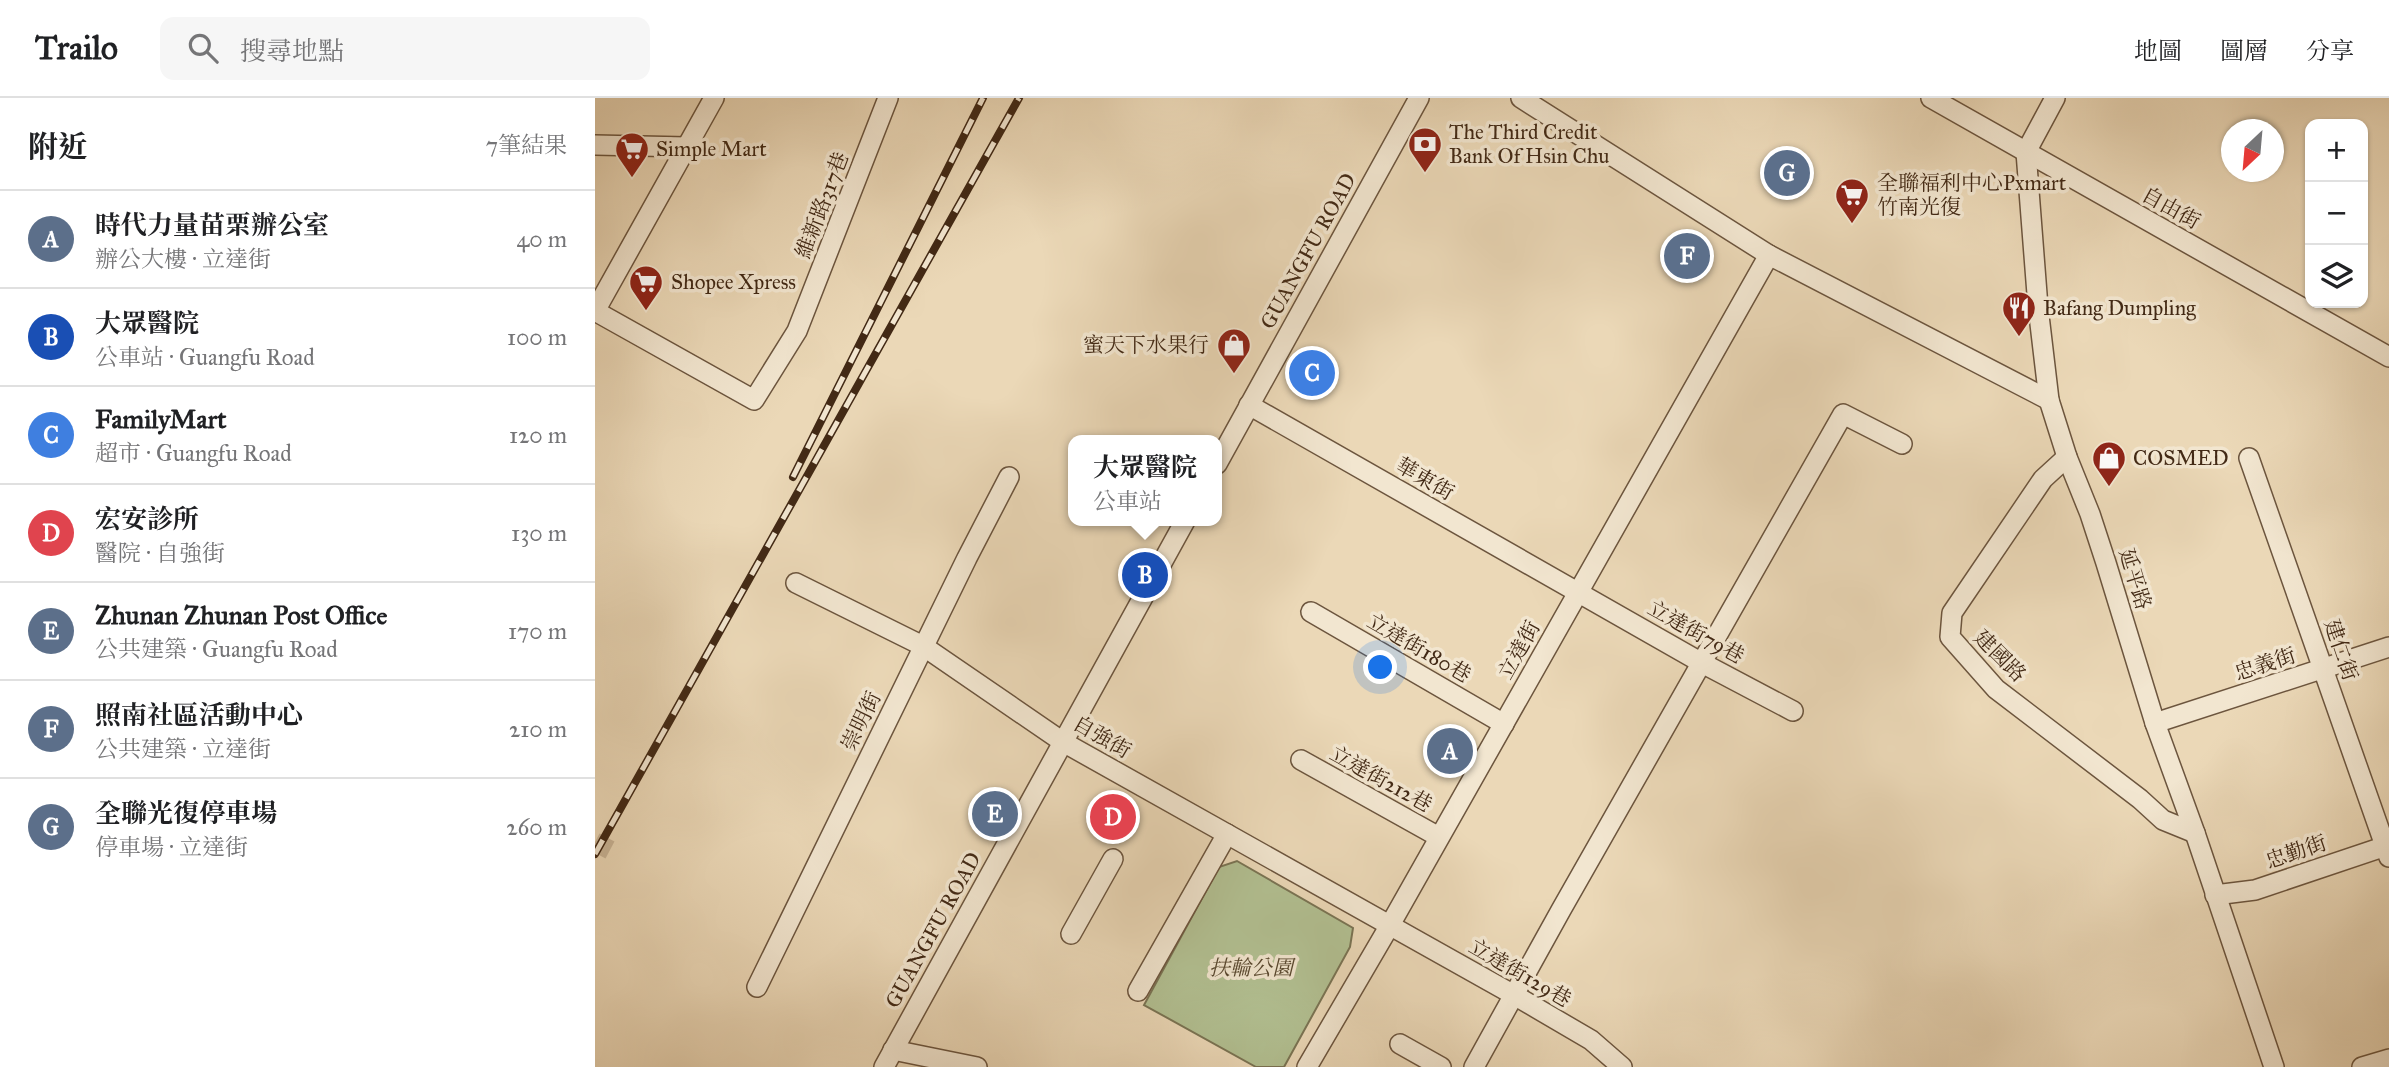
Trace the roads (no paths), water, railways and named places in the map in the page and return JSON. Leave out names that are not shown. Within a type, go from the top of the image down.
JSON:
[{"type":"street","points":[[595,311],[713,98]]},
{"type":"street","name":"維新路317巷","points":[[595,311],[754,400],[797,331],[888,98]]},
{"type":"street","name":"GUANGFU ROAD","points":[[1222,455],[1419,98]]},
{"type":"street","points":[[1521,98],[1769,254],[2049,400]]},
{"type":"street","name":"自由街","points":[[1931,98],[2389,357]]},
{"type":"street","points":[[2026,152],[2055,98]]},
{"type":"street","points":[[595,145],[687,147]]},
{"type":"street","name":"延平路","points":[[2026,152],[2038,307],[2049,400],[2067,457],[2090,514],[2155,723],[2274,1067]]},
{"type":"street","name":"立達街","points":[[1307,1067],[1769,254]]},
{"type":"street","name":"華東街","points":[[1249,405],[1578,593]]},
{"type":"street","points":[[1474,1067],[1843,414],[1902,444]]},
{"type":"street","name":"建國路","points":[[2067,457],[2043,479],[1952,612],[1950,637],[1996,689],[2140,799],[2163,820],[2195,833]]},
{"type":"street","name":"建仁街","points":[[2249,458],[2388,849]]},
{"type":"street","name":"崇明街","points":[[757,986],[1009,477]]},
{"type":"street","name":"GUANGFU ROAD","points":[[888,1058],[1182,526]]},
{"type":"street","name":"自強街","points":[[796,583],[923,646],[1063,742],[1390,925]]},
{"type":"street","name":"立達街79巷","points":[[1578,593],[1702,663],[1793,710]]},
{"type":"street","name":"立達街180巷","points":[[1311,612],[1504,724]]},
{"type":"street","name":"忠義街","points":[[2155,723],[2389,647]]},
{"type":"street","name":"立達街212巷","points":[[1301,760],[1439,837]]},
{"type":"street","points":[[1138,991],[1227,834]]},
{"type":"street","name":"忠勤街","points":[[2215,895],[2255,890],[2388,849]]},
{"type":"street","points":[[1071,934],[1113,859]]},
{"type":"street","name":"立達街129巷","points":[[1390,925],[1591,1040],[1622,1067]]},
{"type":"street","points":[[1399,1044],[1441,1067]]},
{"type":"street","points":[[888,1058],[977,1067]]},
{"type":"street","points":[[2363,1067],[2389,1059]]},
{"type":"tunnel","points":[[595,842],[610,850]]},
{"type":"railway","points":[[793,477],[983,98]]},
{"type":"railway","points":[[595,854],[1019,98]]},
{"type":"place","name":"全聯光復停車場","points":[[1787,173]]},
{"type":"place","name":"The Third Credit Bank Of Hsin Chu","points":[[1425,174]]},
{"type":"place","name":"Simple Mart","points":[[632,179]]},
{"type":"place","name":"全聯福利中心Pxmart 竹南光復","points":[[1852,225]]},
{"type":"place","name":"照南社區活動中心","points":[[1687,256]]},
{"type":"place","name":"Shopee Xpress","points":[[646,312]]},
{"type":"place","name":"Bafang Dumpling","points":[[2019,338]]},
{"type":"place","name":"FamilyMart","points":[[1312,373]]},
{"type":"place","name":"蜜天下水果行","points":[[1234,375]]},
{"type":"place","name":"COSMED","points":[[2109,488]]},
{"type":"place","name":"大眾醫院","points":[[1145,575]]},
{"type":"place","name":"時代力量苗栗辦公室","points":[[1450,751]]},
{"type":"place","name":"Zhunan Zhunan Post Office","points":[[995,814]]},
{"type":"place","name":"宏安診所","points":[[1113,817]]},
{"type":"park label","name":"扶輪公園","points":[[1251,968]]}]
